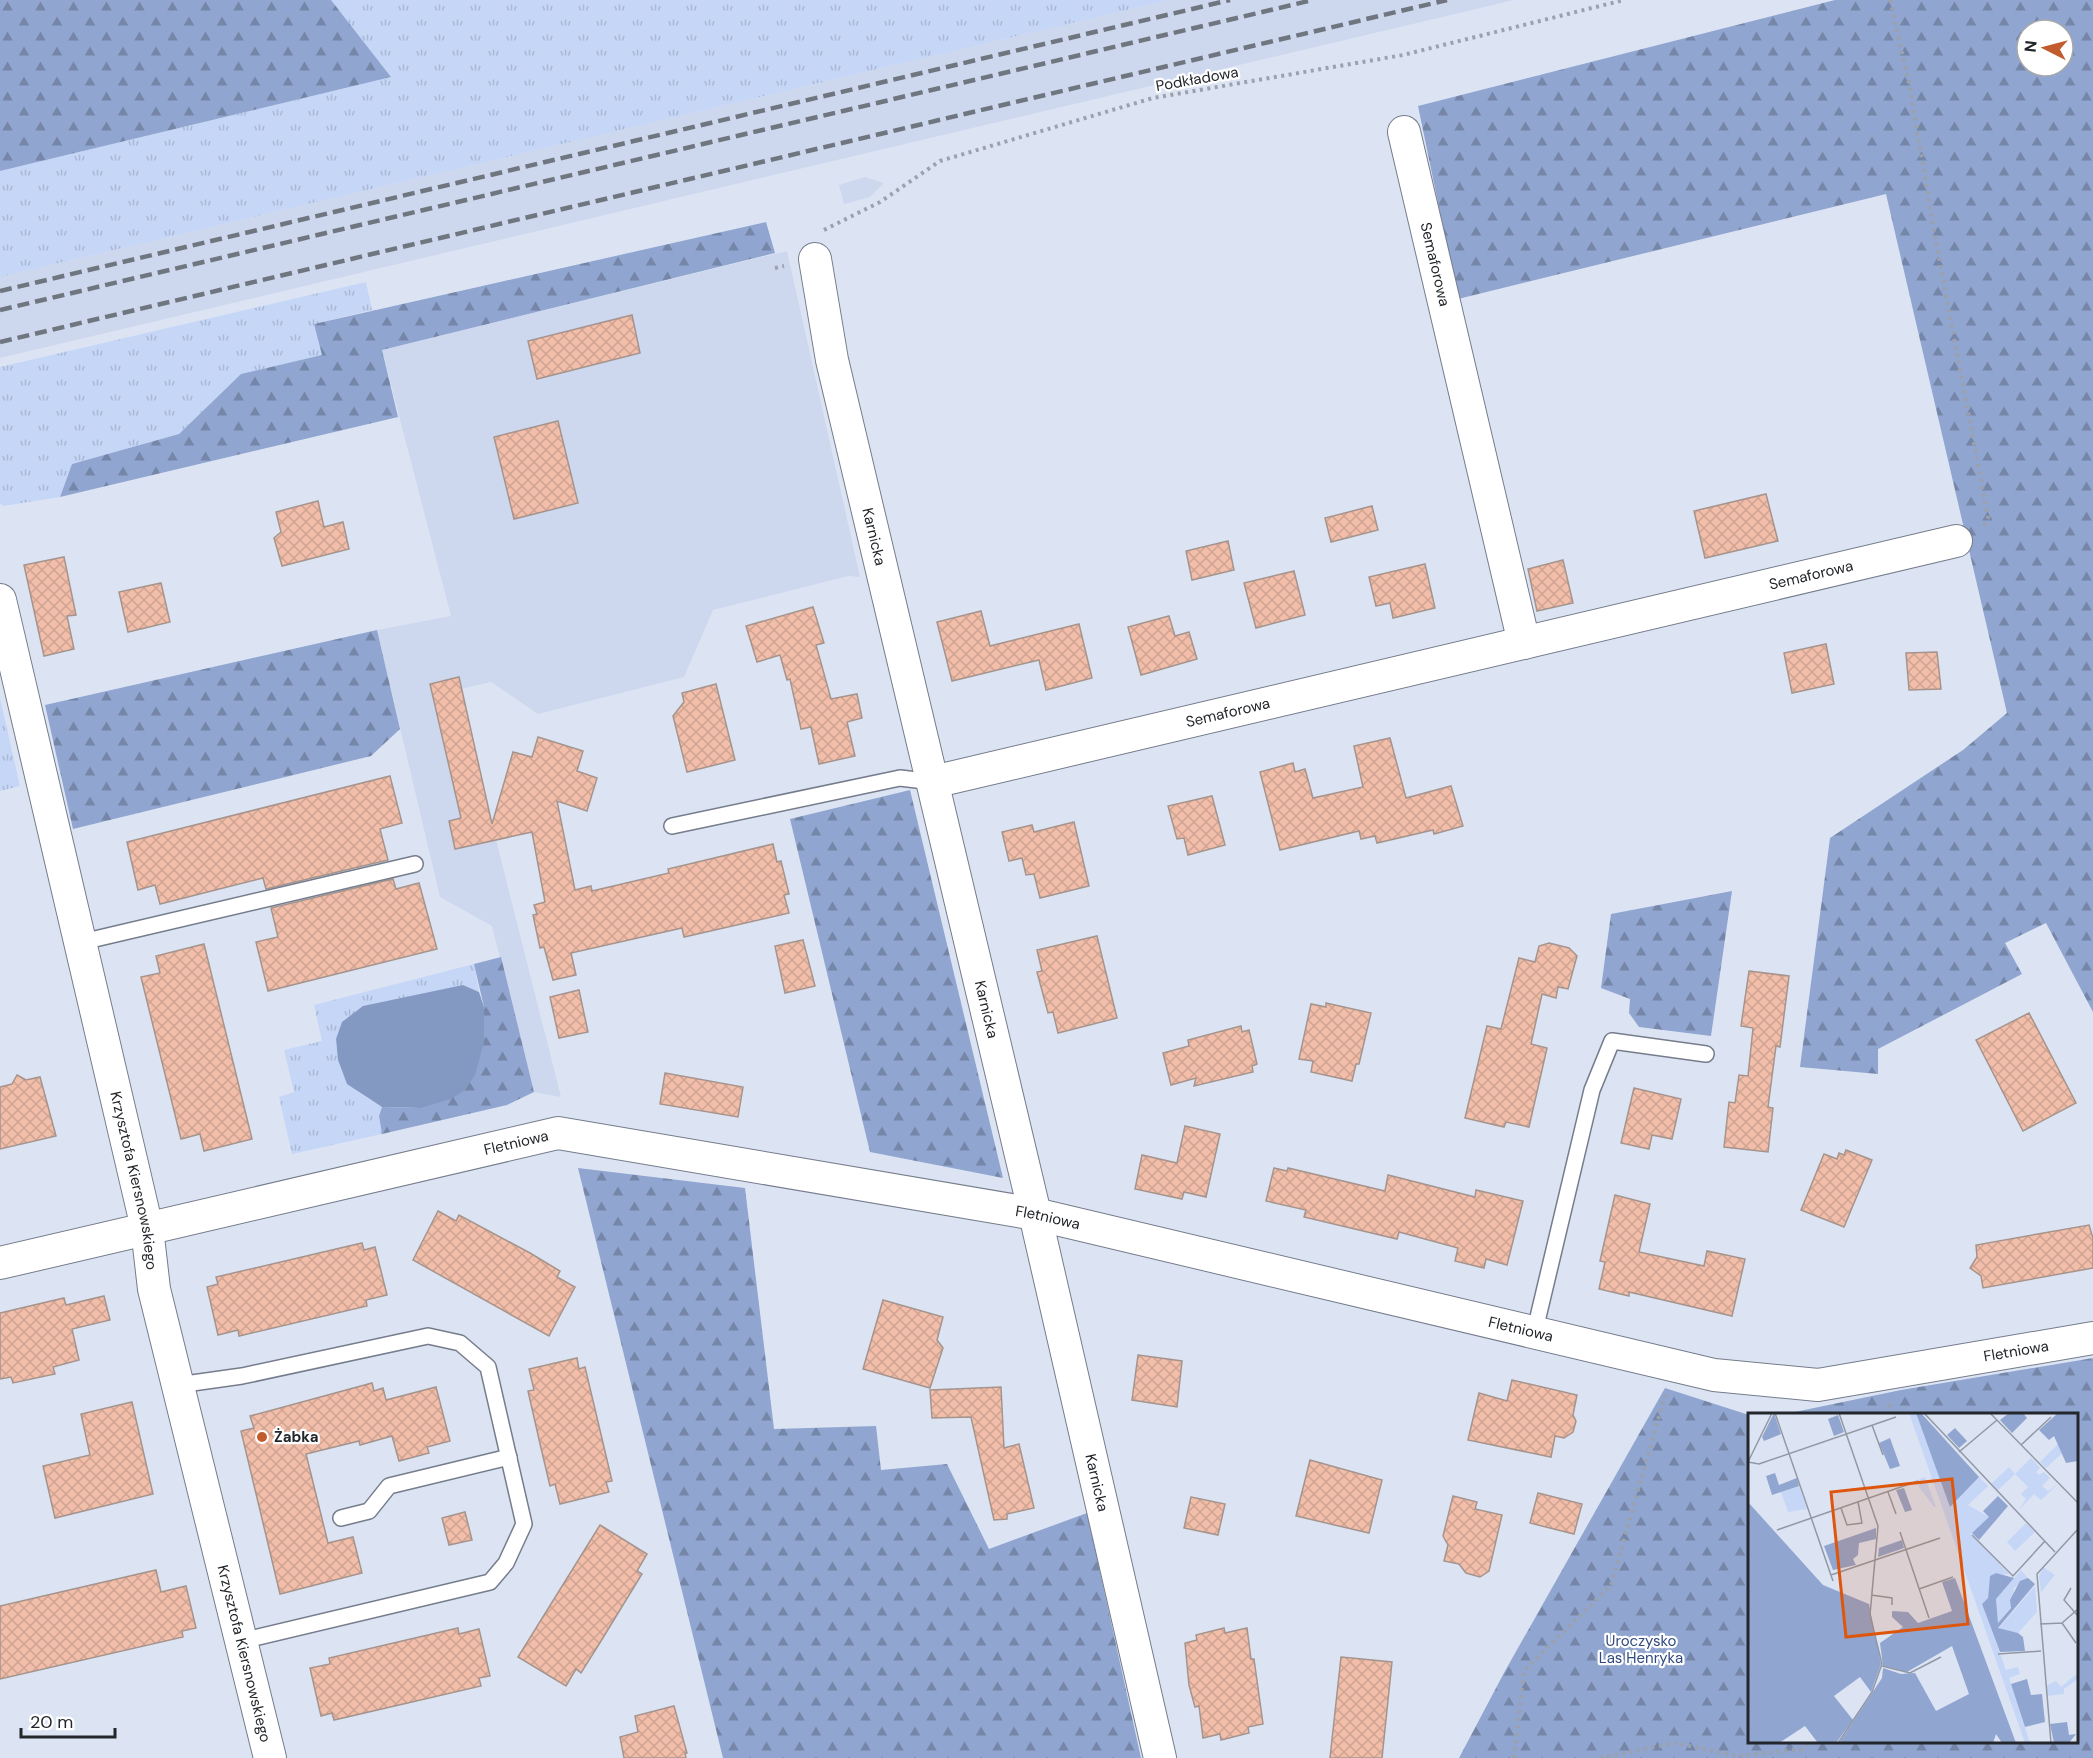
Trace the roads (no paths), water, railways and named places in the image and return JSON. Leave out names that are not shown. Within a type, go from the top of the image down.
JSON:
[{"type":"street","name":"Semaforowa","points":[[1404,132],[1524,643]]},
{"type":"street","name":"Karnicka","points":[[815,259],[832,360],[1035,1214],[1160,1758]]},
{"type":"street","name":"Semaforowa","points":[[933,782],[1956,541]]},
{"type":"street","name":"Krzysztofa Kiersnowskiego","points":[[0,600],[82,942],[147,1228],[154,1289],[270,1758]]},
{"type":"street","name":"Fletniowa","points":[[0,1263],[558,1132],[1035,1214],[1714,1375],[1818,1385],[2093,1338]]},
{"type":"lane","points":[[672,826],[900,778],[933,782]]},
{"type":"lane","points":[[82,942],[415,864]]},
{"type":"lane","points":[[1534,1334],[1592,1090],[1612,1041],[1706,1054]]},
{"type":"lane","points":[[178,1385],[242,1376],[428,1336],[460,1343],[488,1367],[524,1524],[506,1563],[490,1582],[241,1641]]},
{"type":"lane","points":[[341,1518],[369,1511],[389,1486],[509,1457]]},
{"type":"railway","points":[[0,291],[1230,0]]},
{"type":"railway","points":[[0,310],[1313,0]]},
{"type":"railway","points":[[0,342],[1447,0]]},
{"type":"place","name":"Żabka","points":[[262,1437]]},
{"type":"park label","name":"Uroczysko Las Henryka","points":[[1641,1650]]}]
